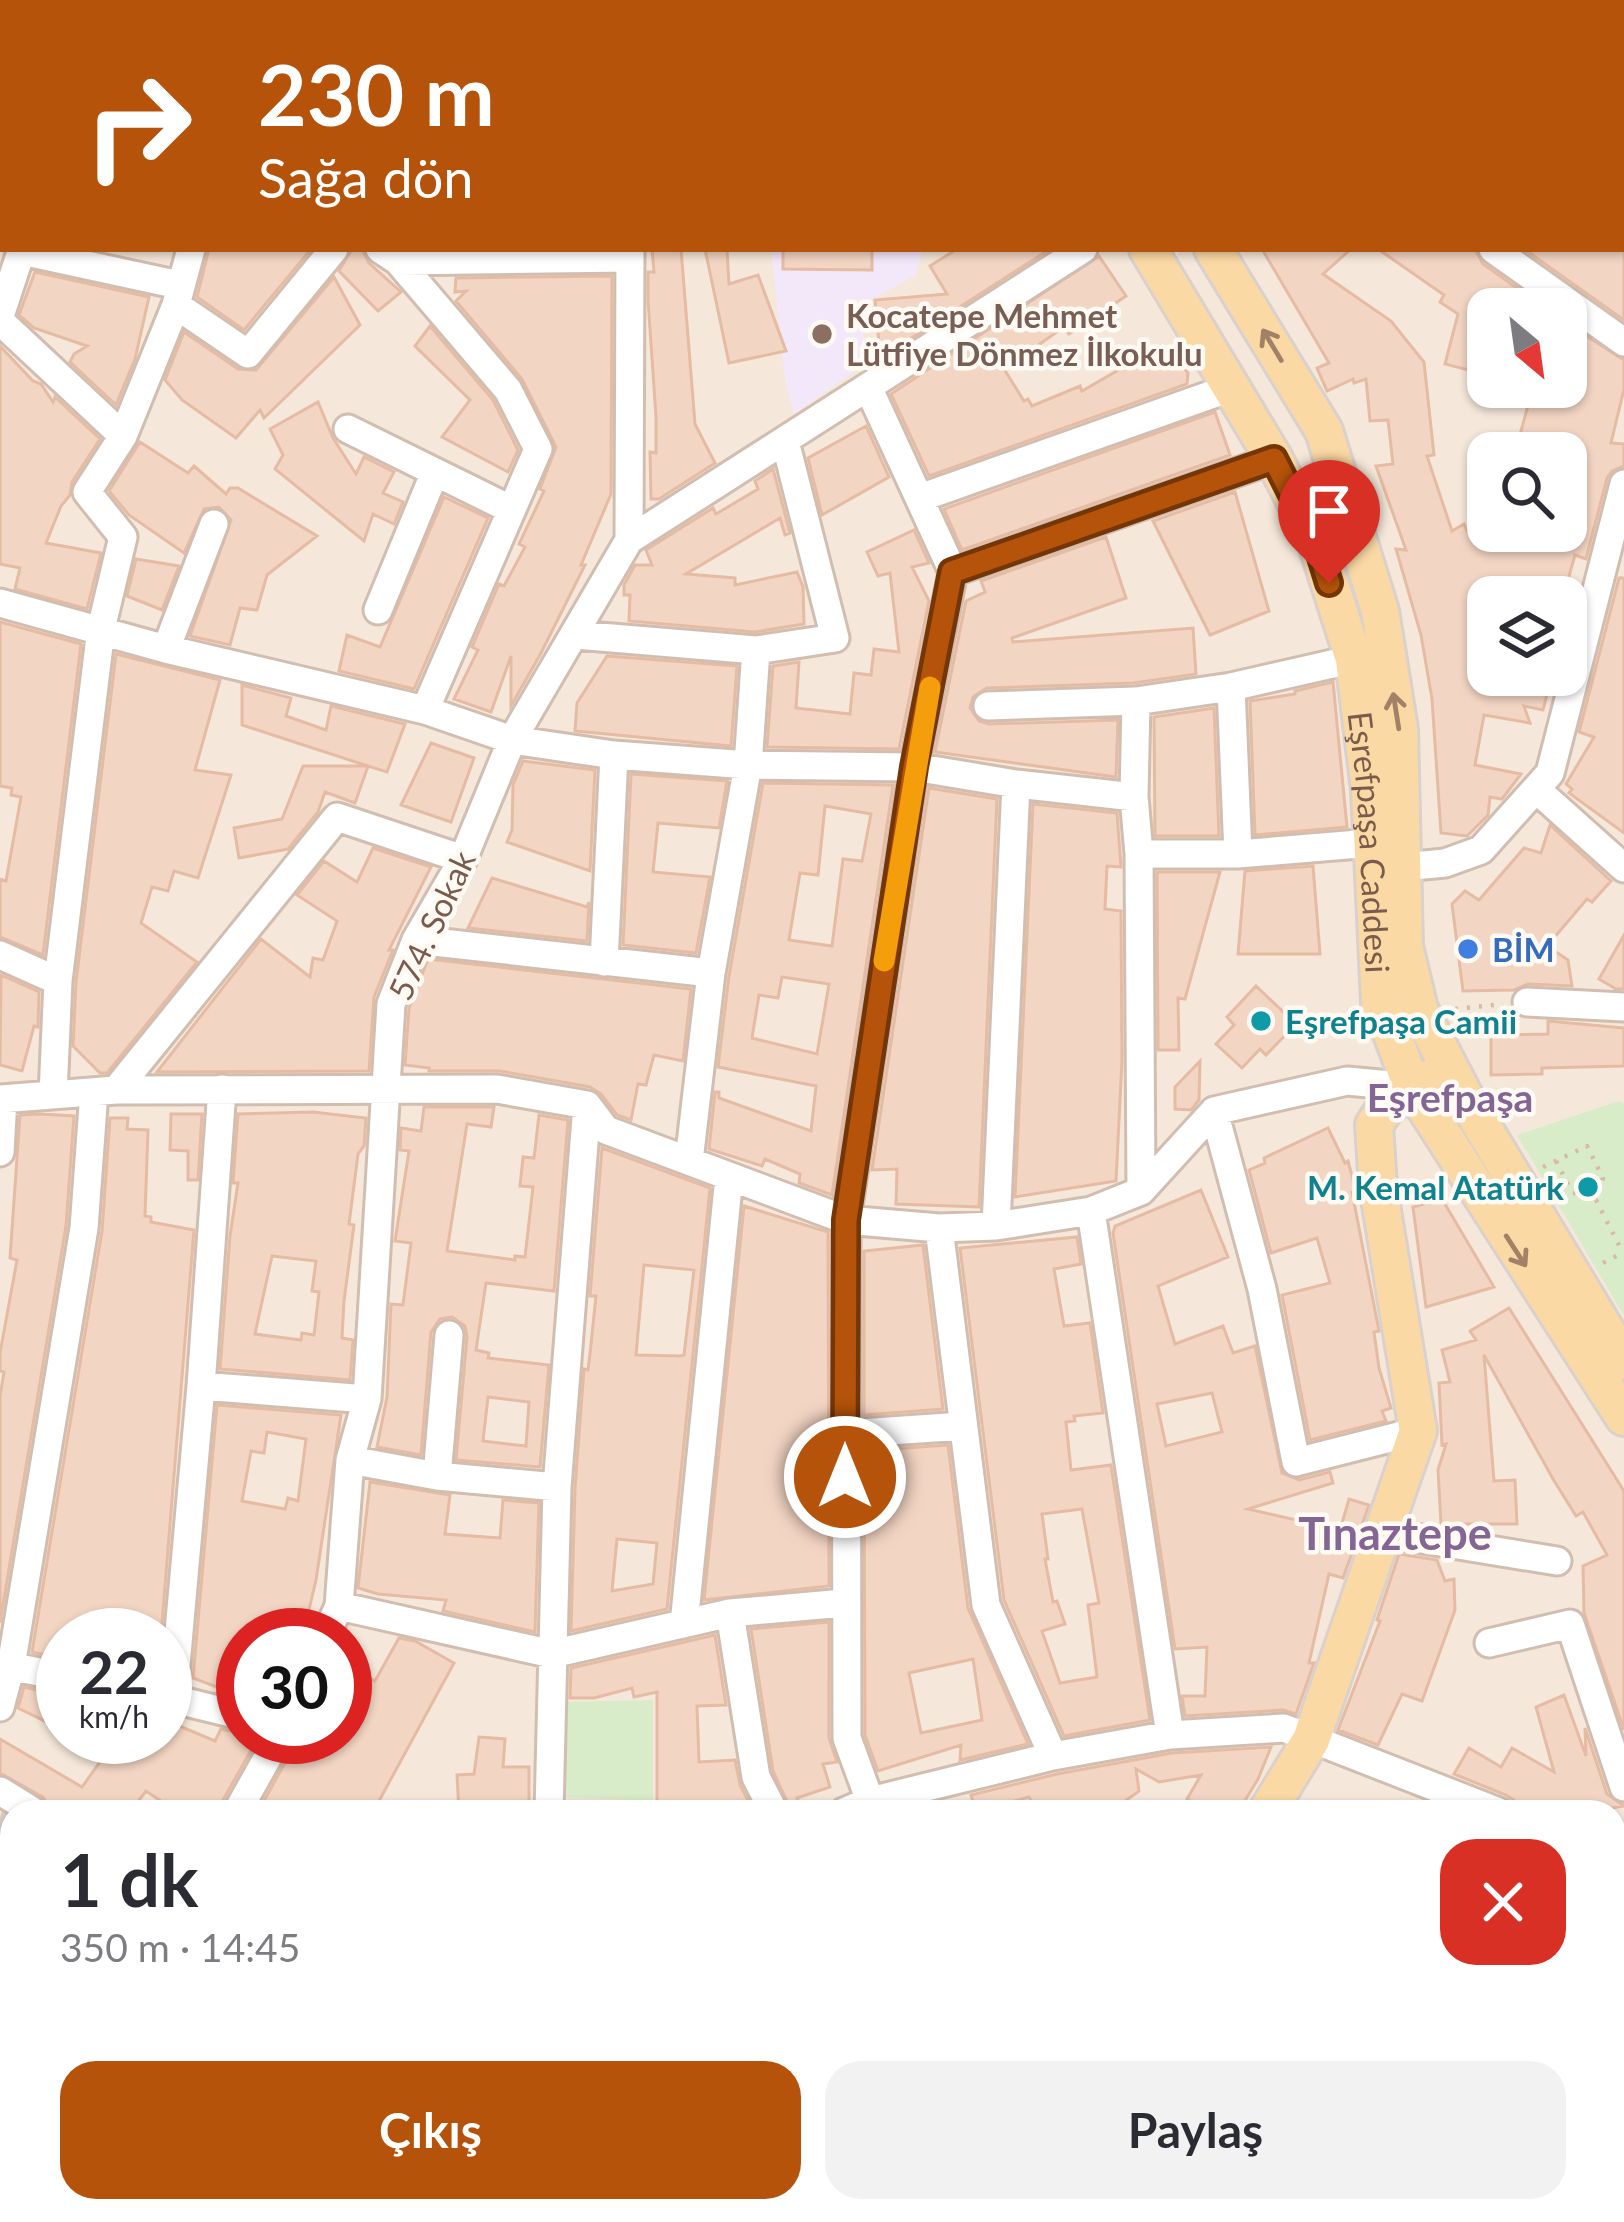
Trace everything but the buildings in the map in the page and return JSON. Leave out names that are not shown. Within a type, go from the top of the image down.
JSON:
[{"type":"main road","name":"Eşrefpaşa Caddesi","points":[[1150,252],[1274,459],[1317,544],[1354,659],[1370,790],[1380,1002],[1420,1102],[1624,1417]]},
{"type":"main road","name":"Eşrefpaşa Caddesi","points":[[1215,252],[1324,431],[1373,588],[1399,729],[1404,946],[1419,1010],[1624,1361]]},
{"type":"main road","points":[[1274,1800],[1311,1740],[1418,1431],[1378,1186],[1403,1145],[1420,1102],[1458,1083]]},
{"type":"street","points":[[21,252],[0,318],[123,436]]},
{"type":"street","points":[[29,252],[177,295],[248,354],[332,252]]},
{"type":"street","points":[[53,1095],[58,981],[100,629],[123,537],[88,492],[123,436],[190,252]]},
{"type":"street","points":[[629,540],[1078,252]]},
{"type":"street","points":[[1496,252],[1624,341]]},
{"type":"street","points":[[389,255],[630,254]]},
{"type":"street","name":"574. Sokak","points":[[339,1606],[350,1460],[367,1399],[391,1004],[416,940],[464,859],[512,740],[629,540],[630,254]]},
{"type":"street","points":[[389,255],[508,389],[538,449],[425,710]]},
{"type":"street","points":[[856,1800],[847,1738],[844,1603],[846,1220],[914,767],[952,572],[868,387]]},
{"type":"street","points":[[920,498],[1230,388]]},
{"type":"street","points":[[348,429],[510,509]]},
{"type":"street","points":[[577,635],[757,650],[835,638],[784,441]]},
{"type":"street","points":[[952,572],[1274,459]]},
{"type":"street","points":[[378,610],[435,472]]},
{"type":"street","points":[[1403,867],[1465,859],[1481,850],[1550,773],[1624,484]]},
{"type":"street","points":[[166,649],[214,524]]},
{"type":"street","points":[[0,603],[166,649],[425,710],[512,740],[748,765],[914,767],[1134,797]]},
{"type":"street","points":[[689,1161],[711,973],[748,765],[757,650]]},
{"type":"street","points":[[988,706],[1136,701],[1231,687],[1354,659]]},
{"type":"street","points":[[1231,687],[1238,854]]},
{"type":"street","points":[[1136,701],[1141,1191]]},
{"type":"street","points":[[604,962],[614,754]]},
{"type":"street","points":[[996,1226],[1016,784]]},
{"type":"street","points":[[1538,790],[1624,868]]},
{"type":"street","points":[[0,1707],[105,1091],[337,817],[464,859]]},
{"type":"street","points":[[1139,854],[1238,854],[1371,843]]},
{"type":"street","points":[[416,940],[711,973]]},
{"type":"street","points":[[0,955],[58,981]]},
{"type":"street","points":[[1527,1002],[1624,1007]]},
{"type":"street","points":[[0,1152],[1,1099],[105,1091],[497,1088],[587,1106],[606,1130],[846,1220],[939,1228],[996,1226],[1091,1210],[1141,1191],[1214,1111],[1347,1081],[1420,1102]]},
{"type":"street","points":[[178,1608],[201,1386],[222,1089]]},
{"type":"street","points":[[550,1800],[557,1487],[587,1106]]},
{"type":"street","points":[[1214,1111],[1262,1289],[1296,1462],[1418,1431]]},
{"type":"street","points":[[684,1624],[729,1177]]},
{"type":"street","points":[[1091,1210],[1170,1735]]},
{"type":"street","points":[[939,1228],[986,1605],[1053,1756]]},
{"type":"street","points":[[437,1475],[449,1335]]},
{"type":"street","points":[[201,1386],[367,1399]]},
{"type":"street","points":[[845,1434],[963,1426]]},
{"type":"street","points":[[350,1460],[437,1475],[557,1487]]},
{"type":"street","points":[[1385,1533],[1557,1561]]},
{"type":"street","points":[[339,1606],[552,1654],[730,1613],[844,1603]]},
{"type":"street","points":[[730,1613],[756,1777],[768,1800]]},
{"type":"street","points":[[1489,1643],[1570,1624],[1624,1787]]},
{"type":"street","points":[[6,1665],[36,1671]]},
{"type":"street","points":[[881,1800],[1053,1756],[1170,1735],[1284,1728],[1468,1800]]},
{"type":"street","points":[[244,1800],[264,1764]]},
{"type":"path","points":[[1447,1010],[1527,1002]]},
{"type":"path","points":[[1541,1168],[1587,1146],[1604,1178],[1595,1200]]},
{"type":"path","points":[[1556,1161],[1572,1192],[1595,1200],[1623,1252],[1585,1273]]},
{"type":"shaded area","points":[[0,252],[1150,252],[1360,629],[1400,1023],[1468,1144],[1624,1391],[1624,1800],[0,1800]]},
{"type":"shaded area","name":"Kocatepe Mehmet Lütfiye Dönmez İlkokulu","points":[[771,252],[922,252],[915,276],[861,305],[866,363],[794,414],[786,385]]},
{"type":"shaded area","points":[[1179,252],[1624,252],[1624,1370],[1404,1025],[1370,606],[1174,260]]},
{"type":"green space","points":[[1619,1101],[1624,1104],[1624,1316],[1517,1135]]},
{"type":"green space","points":[[653,1700],[653,1800],[566,1797],[564,1702]]},
{"type":"slow traffic","points":[[884,961],[930,687]]},
{"type":"place","name":"Kocatepe Mehmet Lütfiye Dönmez İlkokulu","points":[[822,334]]},
{"type":"place","name":"BİM","points":[[1468,949]]},
{"type":"place","name":"Eşrefpaşa Camii","points":[[1261,1021]]},
{"type":"place","name":"M. Kemal Atatürk","points":[[1588,1187]]},
{"type":"district","name":"Eşrefpaşa","points":[[1450,1097]]},
{"type":"district","name":"Tınaztepe","points":[[1395,1533]]},
{"type":"route","points":[[845,1477],[846,1220],[914,767],[952,572],[1274,459],[1317,544],[1329,583]]}]
